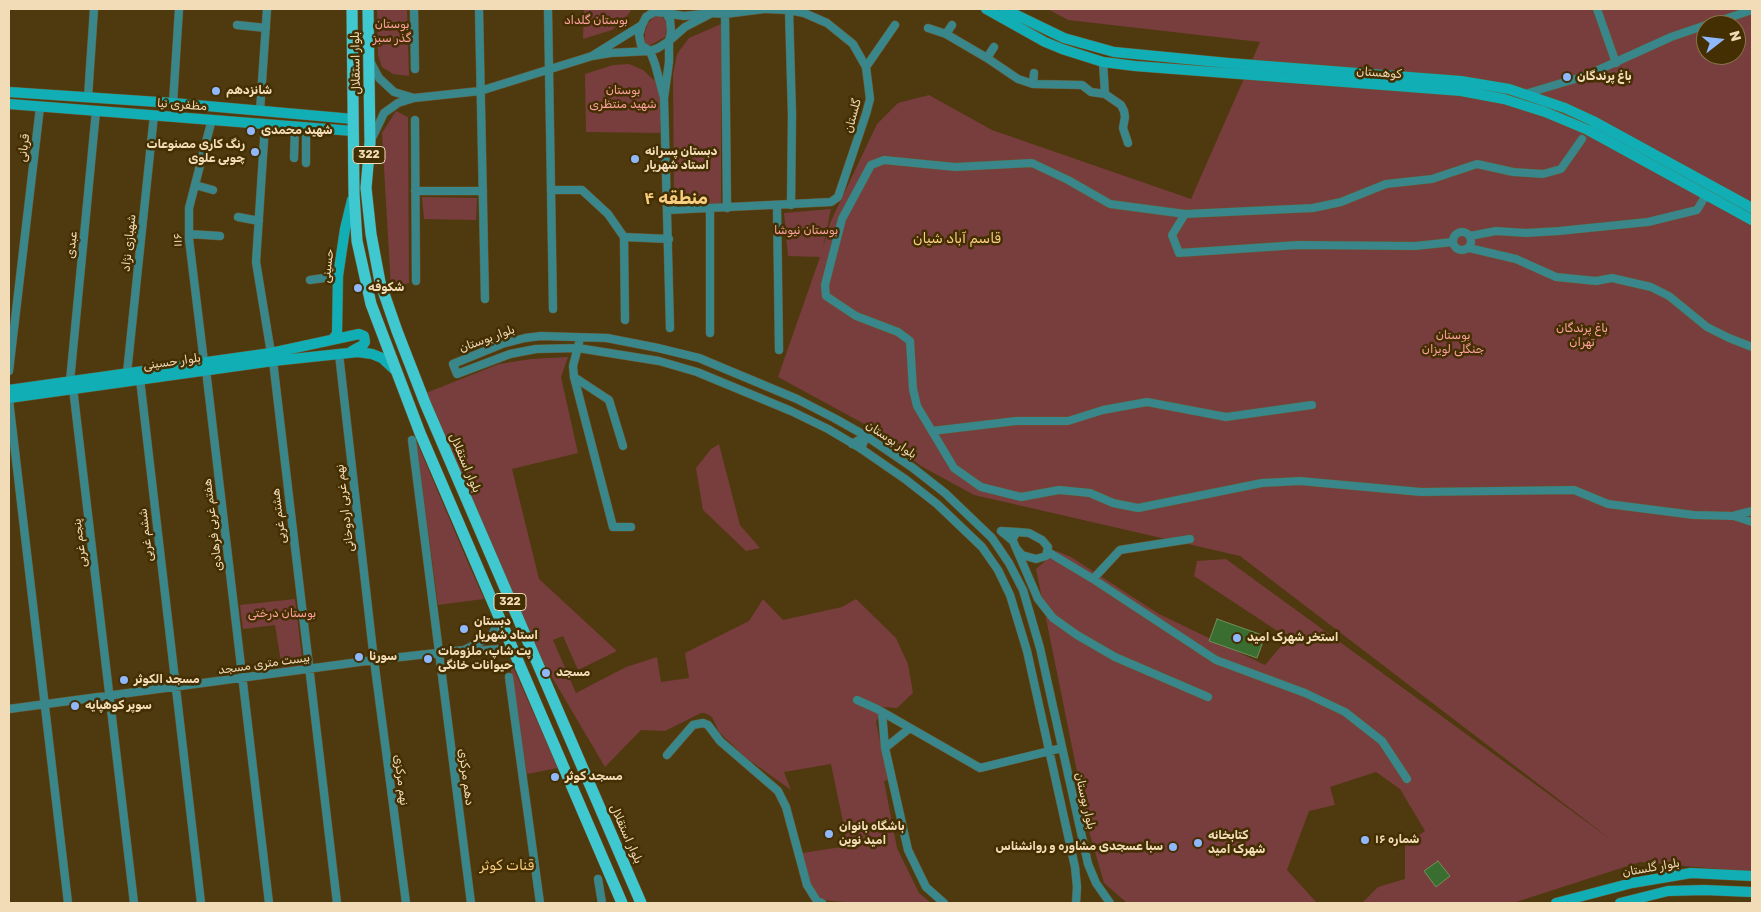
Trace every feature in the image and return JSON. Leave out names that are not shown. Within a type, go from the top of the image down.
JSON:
[{"type":"main road","name":"بلوار استقلال","points":[[352,9],[354,194],[358,241],[371,304],[420,433],[622,903]]},
{"type":"main road","name":"بلوار استقلال","points":[[368,9],[370,142],[366,188],[371,234],[380,282],[428,412],[641,903]]},
{"type":"main road","name":"کوهستان","points":[[986,9],[1045,42],[1103,62],[1135,66],[1461,81],[1525,94],[1593,120],[1752,208]]},
{"type":"main road","name":"کوهستان","points":[[1004,9],[1064,38],[1114,52],[1461,92],[1504,99],[1545,112],[1588,130],[1752,220]]},
{"type":"main road","name":"مظفری نیا","points":[[9,92],[173,103],[353,119]]},
{"type":"main road","name":"مظفری نیا","points":[[9,104],[353,131]]},
{"type":"main road","points":[[328,117],[337,123],[336,127],[332,130]]},
{"type":"main road","name":"حسینی","points":[[332,340],[337,334],[338,276],[345,229],[354,194]]},
{"type":"main road","points":[[371,304],[386,299]]},
{"type":"main road","name":"بلوار حسینی","points":[[9,399],[127,373],[205,366],[272,357],[339,354],[360,348],[365,342],[365,338],[359,334],[272,357]]},
{"type":"main road","points":[[339,354],[358,352],[372,354],[382,358],[397,371]]},
{"type":"main road","name":"بلوار حسینی","points":[[9,390],[140,379],[205,366]]},
{"type":"main road","name":"بلوار گلستان","points":[[1556,903],[1632,882],[1691,873],[1752,876]]},
{"type":"main road","name":"بلوار گلستان","points":[[1620,903],[1668,891],[1752,892]]},
{"type":"main road","points":[[1590,893],[1593,903]]},
{"type":"street","points":[[88,97],[94,9]]},
{"type":"street","points":[[173,103],[179,9]]},
{"type":"street","points":[[260,111],[267,9]]},
{"type":"street","points":[[414,9],[414,70]]},
{"type":"street","points":[[479,9],[485,299]]},
{"type":"street","points":[[548,9],[553,309]]},
{"type":"street","name":"گلستان","points":[[666,11],[684,16],[712,13],[725,14],[765,9],[789,10],[816,17],[836,29],[852,44],[866,67],[870,89],[868,106],[838,197],[835,200],[791,204]]},
{"type":"street","points":[[1597,9],[1616,63]]},
{"type":"street","points":[[668,210],[791,204],[792,114],[789,10]]},
{"type":"street","points":[[1737,15],[1752,10]]},
{"type":"street","points":[[664,98],[650,51],[642,45],[639,35],[647,13],[666,11],[670,20],[671,32],[668,41],[669,62],[664,98],[670,328]]},
{"type":"street","points":[[370,142],[384,112],[398,103],[414,98],[480,91],[592,56],[650,51],[658,48],[685,27],[712,13]]},
{"type":"street","points":[[725,14],[726,208]]},
{"type":"street","points":[[592,56],[642,24]]},
{"type":"street","points":[[946,34],[952,24]]},
{"type":"street","points":[[866,67],[895,25]]},
{"type":"street","points":[[237,26],[266,28]]},
{"type":"street","points":[[928,28],[946,34],[1018,79],[1033,84],[1082,85],[1091,92],[1105,94],[1121,105],[1124,111],[1126,117],[1122,128],[1128,143]]},
{"type":"street","points":[[1525,94],[1585,76],[1670,37],[1696,28]]},
{"type":"street","points":[[987,58],[994,47]]},
{"type":"street","points":[[370,62],[379,78],[394,92],[414,98]]},
{"type":"street","points":[[1103,62],[1105,94]]},
{"type":"street","points":[[1033,84],[1034,73]]},
{"type":"street","name":"قربانی","points":[[9,371],[40,107]]},
{"type":"street","name":"عبدی","points":[[72,384],[96,111]]},
{"type":"street","name":"شهبازی نژاد","points":[[127,373],[154,115]]},
{"type":"street","name":"۱۱۶","points":[[205,366],[189,234],[189,208],[212,119]]},
{"type":"street","points":[[415,120],[416,282]]},
{"type":"street","name":"هشتم غربی","points":[[266,125],[256,262],[272,357],[337,903]]},
{"type":"street","points":[[294,158],[295,127]]},
{"type":"street","points":[[306,128],[306,163]]},
{"type":"street","points":[[1582,138],[1561,169],[1543,174],[1513,172],[1477,164],[1432,179],[1386,184],[1341,202],[1313,208],[1185,214],[1110,204],[1068,180],[1032,163],[955,167],[884,160],[870,165],[842,219],[826,285],[826,296],[856,316],[898,332],[910,341],[913,390],[917,406],[954,468],[981,488],[1021,497],[1059,490],[1090,493],[1113,503],[1138,508],[1262,483],[1300,482],[1421,492],[1574,490],[1608,504],[1694,515],[1734,516],[1752,511]]},
{"type":"street","points":[[195,185],[213,190]]},
{"type":"street","points":[[552,190],[582,190],[608,214],[624,237],[625,320]]},
{"type":"street","points":[[415,191],[483,191]]},
{"type":"street","points":[[1470,236],[1496,231],[1551,232],[1648,222],[1697,210],[1706,195]]},
{"type":"street","points":[[777,205],[779,350]]},
{"type":"street","points":[[710,209],[710,333]]},
{"type":"street","points":[[1185,214],[1172,235],[1179,253],[1298,245],[1416,246],[1453,242]]},
{"type":"street","points":[[238,217],[259,221]]},
{"type":"street","points":[[1459,232],[1466,232],[1472,242],[1469,248],[1464,251],[1458,250],[1453,242],[1454,236],[1459,232]]},
{"type":"street","points":[[189,234],[220,236]]},
{"type":"street","points":[[624,237],[669,239]]},
{"type":"street","points":[[1469,248],[1516,259],[1556,277],[1596,281],[1612,278],[1651,287],[1669,296],[1707,328],[1752,346]]},
{"type":"street","points":[[310,280],[338,276]]},
{"type":"street","points":[[580,336],[573,366],[574,377],[613,527],[631,527]]},
{"type":"street","name":"بلوار بوستان","points":[[1076,903],[1075,867],[1020,622],[998,570],[982,547],[937,504],[905,478],[852,444],[791,411],[697,372],[658,361],[578,348],[536,349],[510,354],[457,374],[453,364],[502,344],[525,338],[580,336],[608,338],[699,358],[797,399],[866,436],[913,468],[946,494],[992,538],[1009,563],[1023,590],[1032,618],[1088,864],[1096,884],[1110,903]]},
{"type":"street","points":[[525,338],[526,351]]},
{"type":"street","name":"نهم غربی اردوخانی","points":[[339,354],[374,660]]},
{"type":"street","points":[[697,372],[699,358]]},
{"type":"street","name":"هفتم غربی فرهادی","points":[[205,366],[269,903]]},
{"type":"street","points":[[574,377],[609,400],[623,446]]},
{"type":"street","name":"ششم غربی","points":[[140,379],[201,903]]},
{"type":"street","name":"پنجم غربی","points":[[72,384],[134,903]]},
{"type":"street","points":[[9,399],[43,705],[68,903]]},
{"type":"street","points":[[932,431],[1016,421],[1068,421],[1102,410],[1146,402],[1226,417],[1312,406]]},
{"type":"street","points":[[852,444],[866,436]]},
{"type":"street","points":[[861,449],[866,436]]},
{"type":"street","name":"دهم مرکزی","points":[[412,440],[471,903]]},
{"type":"street","points":[[1734,516],[1752,522]]},
{"type":"street","points":[[1001,531],[1022,555],[1031,559],[1042,558],[1048,552]]},
{"type":"street","points":[[982,547],[1001,531],[1017,532],[1038,537],[1046,544],[1048,552],[1093,579],[1216,660],[1345,712],[1382,741],[1407,779]]},
{"type":"street","points":[[1017,532],[1013,538],[1014,544],[1038,599],[1053,618],[1116,657],[1208,697]]},
{"type":"street","points":[[1093,579],[1120,550],[1190,539]]},
{"type":"street","points":[[1028,576],[1031,559]]},
{"type":"street","name":"بیست متری مسجد","points":[[464,650],[492,636],[499,618]]},
{"type":"street","points":[[1020,622],[1032,618]]},
{"type":"street","name":"بیست متری مسجد","points":[[9,709],[440,652],[513,648]]},
{"type":"street","name":"نهم مرکزی","points":[[374,660],[406,903]]},
{"type":"street","points":[[509,677],[540,903]]},
{"type":"street","points":[[857,700],[882,712],[980,768],[1062,748]]},
{"type":"street","points":[[882,712],[885,748],[908,850],[926,886],[944,903]]},
{"type":"street","points":[[668,755],[693,725],[703,723],[708,725],[720,741],[778,791],[786,807],[807,885],[817,901],[822,903]]},
{"type":"street","points":[[885,748],[910,728]]},
{"type":"street","points":[[598,879],[602,903]]},
{"type":"green space","name":"بوستان گذر سبز","points":[[377,9],[407,9],[409,76],[393,74],[382,67],[378,55]]},
{"type":"green space","name":"بوستان گلداد","points":[[584,9],[632,9],[612,30],[583,39]]},
{"type":"green space","name":"بوستان جنگلی لویزان","points":[[1048,9],[1752,9],[1752,872],[1640,862],[1513,903],[1362,903],[1378,887],[1405,879],[1405,845],[1425,831],[1400,789],[1376,772],[1330,787],[1335,805],[1309,811],[1287,870],[1317,903],[1127,903],[1104,883],[1089,831],[1036,569],[1057,551],[1071,557],[1159,614],[1265,665],[1288,638],[1194,576],[1197,561],[1226,559],[1613,841],[1240,556],[974,495],[921,466],[879,432],[778,377],[820,257],[788,256],[784,213],[831,209],[823,248],[830,223],[877,124],[898,103],[929,95],[992,130],[1191,199],[1260,42],[1068,20]]},
{"type":"green space","points":[[661,16],[665,20],[667,28],[665,37],[649,46],[644,42],[648,23],[654,17]]},
{"type":"green space","points":[[721,24],[721,206],[674,206],[673,74],[677,54],[689,38]]},
{"type":"green space","name":"بوستان شهید منتظری","points":[[629,64],[643,70],[655,81],[661,96],[660,133],[586,132],[585,74],[613,65]]},
{"type":"green space","points":[[396,111],[408,117],[409,283],[391,289],[382,133]]},
{"type":"green space","points":[[422,197],[477,198],[476,220],[424,219]]},
{"type":"green space","points":[[568,357],[561,377],[578,453],[512,469],[539,579],[617,651],[578,670],[563,636],[553,640],[576,693],[626,667],[657,657],[661,682],[689,678],[685,653],[749,621],[763,599],[783,620],[842,607],[856,599],[896,638],[908,664],[913,693],[897,708],[883,707],[876,722],[888,780],[884,781],[897,848],[919,893],[931,903],[856,903],[821,900],[816,895],[811,888],[802,853],[848,846],[831,764],[784,772],[791,790],[745,757],[719,732],[712,717],[701,713],[665,731],[641,730],[605,767],[536,650],[426,393],[499,364],[531,359]]},
{"type":"green space","points":[[416,440],[463,551],[484,599],[438,605]]},
{"type":"green space","points":[[719,444],[740,525],[760,548],[746,551],[703,510],[696,468],[711,449]]},
{"type":"green space","name":"بوستان درختی","points":[[295,599],[303,666],[282,668],[275,625],[243,629],[240,605]]},
{"type":"green space","points":[[509,658],[558,768],[527,774]]},
{"type":"shaded area","name":"استخر شهرک امید","points":[[1217,619],[1265,636],[1257,658],[1209,641]]},
{"type":"shaded area","points":[[1438,861],[1450,876],[1436,887],[1424,871]]},
{"type":"place","name":"باغ پرندگان","points":[[1567,77]]},
{"type":"place","name":"شانزدهم","points":[[216,91]]},
{"type":"place","name":"شهید محمدی","points":[[251,131]]},
{"type":"place","name":"رنگ کاری مصنوعات چوبی علوی","points":[[255,152]]},
{"type":"place","name":"دبستان پسرانه استاد شهريار","points":[[635,159]]},
{"type":"place","name":"شکوفه","points":[[358,288]]},
{"type":"place","name":"دبستان استاد شهریار","points":[[464,629]]},
{"type":"place","name":"استخر شهرک امید","points":[[1237,638]]},
{"type":"place","name":"سورنا","points":[[359,657]]},
{"type":"place","name":"پت شاپ، ملزومات حیوانات خانگی","points":[[428,659]]},
{"type":"place","name":"مسجد","points":[[546,673]]},
{"type":"place","name":"مسجد الکوثر","points":[[124,680]]},
{"type":"place","name":"سوپر کوهپایه","points":[[75,706]]},
{"type":"place","name":"مسجد کوثر","points":[[555,777]]},
{"type":"place","name":"باشگاه بانوان امید نوین","points":[[829,834]]},
{"type":"place","name":"شماره ۱۶","points":[[1365,840]]},
{"type":"place","name":"کتابخانه شهرک امید","points":[[1198,843]]},
{"type":"place","name":"سبا عسجدی مشاوره و روانشناس","points":[[1173,847]]},
{"type":"district","name":"منطقه ۴","points":[[676,199]]},
{"type":"district","name":"قاسم آباد شیان","points":[[957,239]]},
{"type":"district","name":"قنات کوثر","points":[[507,866]]},
{"type":"park label","name":"بوستان نیوشا","points":[[806,231]]},
{"type":"park label","name":"باغ پرندگان تهران","points":[[1582,336]]}]
